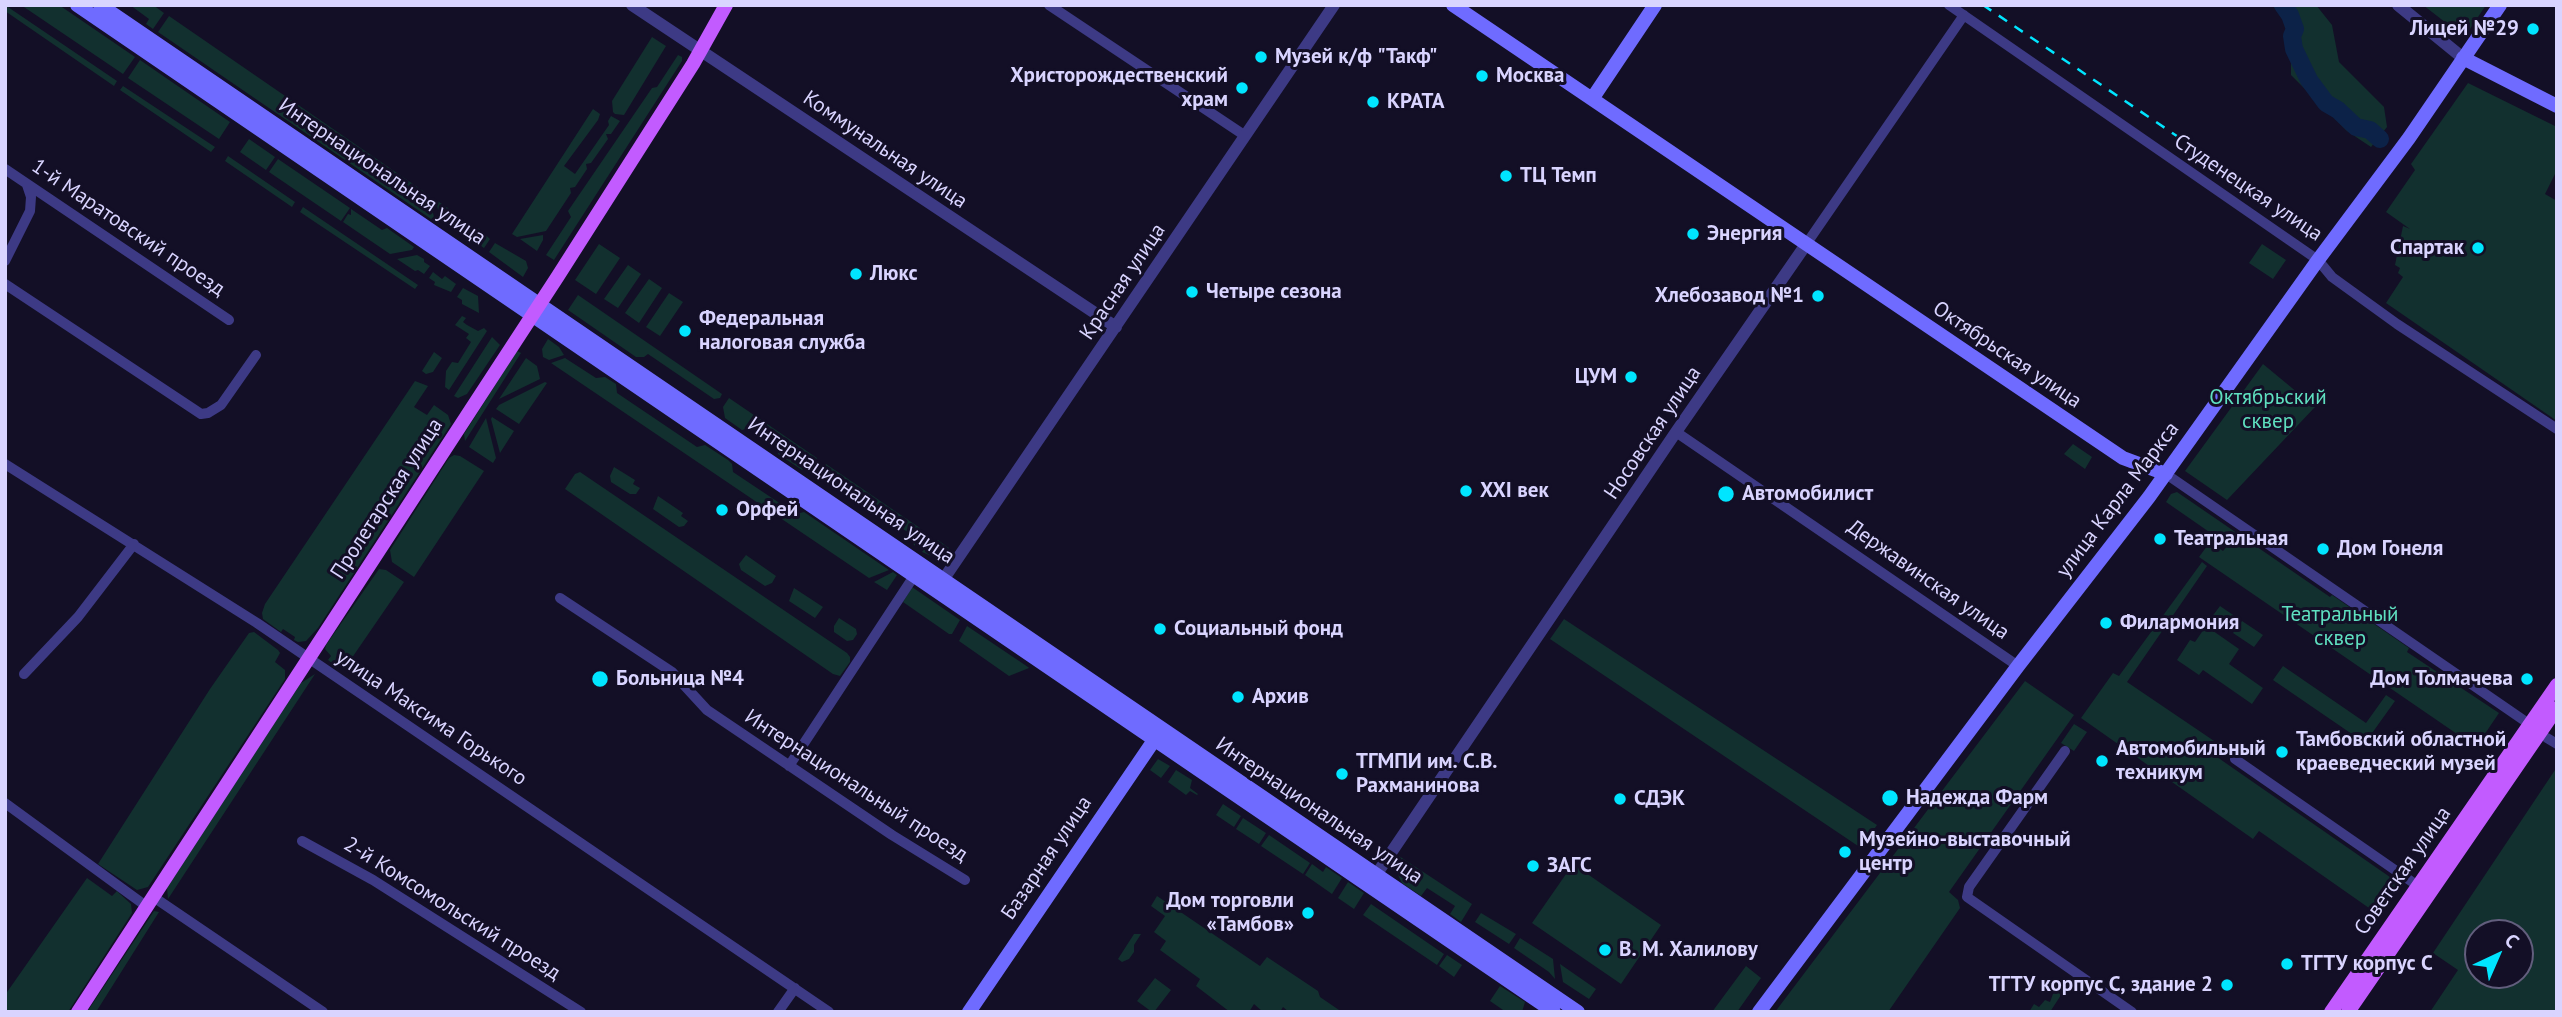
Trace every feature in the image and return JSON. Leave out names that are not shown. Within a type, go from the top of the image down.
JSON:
[{"type":"main road","name":"Интернациональная улица","points":[[77,5],[534,310],[1373,880],[1578,1012]]},
{"type":"main road","name":"Интернациональная улица","points":[[100,5],[914,576],[940,586]]},
{"type":"main road","name":"Пролетарская улица","points":[[78,1012],[701,51],[726,5]]},
{"type":"main road","name":"Октябрьская улица","points":[[1453,5],[2123,458],[2166,474]]},
{"type":"main road","points":[[1592,99],[1655,5]]},
{"type":"main road","name":"улица Карла Маркса","points":[[1759,1012],[2018,666],[2166,474],[2318,260],[2409,138],[2500,5]]},
{"type":"main road","points":[[2463,58],[2557,106]]},
{"type":"main road","name":"Советская улица","points":[[2348,1012],[2539,731],[2557,685]]},
{"type":"main road","name":"Советская улица","points":[[2331,1012],[2418,886],[2557,708]]},
{"type":"main road","name":"Базарная улица","points":[[969,1012],[1158,735]]},
{"type":"main road","name":"Интернациональная улица","points":[[1373,880],[1553,1012]]},
{"type":"street","name":"Коммунальная улица","points":[[632,5],[1116,327]]},
{"type":"street","points":[[1049,5],[1244,135]]},
{"type":"street","name":"Красная улица","points":[[940,586],[1334,5]]},
{"type":"street","name":"Студенецкая улица","points":[[1949,5],[2318,260],[2332,277],[2398,324],[2557,429]]},
{"type":"street","points":[[2398,5],[2463,58]]},
{"type":"street","name":"Носовская улица","points":[[1373,880],[1676,432],[1964,15]]},
{"type":"street","name":"1-й Маратовский проезд","points":[[5,169],[229,320]]},
{"type":"street","points":[[5,261],[30,211],[31,197],[27,185]]},
{"type":"street","points":[[5,284],[201,415],[221,405],[256,355]]},
{"type":"street","name":"Державинская улица","points":[[1676,432],[2018,666]]},
{"type":"street","name":"улица Максима Горького","points":[[5,464],[134,544],[830,1012]]},
{"type":"street","name":"Октябрьская улица","points":[[2166,474],[2557,744]]},
{"type":"street","points":[[24,674],[78,617],[134,544]]},
{"type":"street","points":[[789,766],[914,576]]},
{"type":"street","name":"Интернациональный проезд","points":[[560,598],[672,672],[707,710],[964,880]]},
{"type":"street","points":[[2065,751],[1969,887],[1968,900],[2132,1012]]},
{"type":"street","points":[[2235,759],[2418,886]]},
{"type":"street","points":[[5,803],[149,901],[323,1012]]},
{"type":"street","name":"2-й Комсомольский проезд","points":[[302,841],[373,880],[581,1012]]},
{"type":"street","points":[[778,1012],[794,988]]},
{"type":"green space","points":[[5,5],[117,81],[114,86],[5,11]]},
{"type":"green space","points":[[21,5],[59,5],[135,57],[123,74]]},
{"type":"green space","points":[[130,5],[153,5],[164,13],[153,29],[146,24],[149,19]]},
{"type":"green space","points":[[2272,5],[2316,5],[2332,25],[2339,62],[2384,107],[2387,127],[2371,147],[2347,131],[2291,75],[2291,26]]},
{"type":"green space","points":[[2423,5],[2486,5],[2466,35]]},
{"type":"green space","points":[[169,16],[429,195],[434,217],[431,219],[158,32]]},
{"type":"green space","points":[[652,37],[666,46],[624,115],[615,114],[612,101]]},
{"type":"green space","points":[[678,55],[682,57],[682,61],[554,260],[546,255],[571,217],[568,211],[652,88],[657,87]]},
{"type":"green space","points":[[140,60],[230,122],[219,139],[128,78]]},
{"type":"green space","name":"Спартак","points":[[2468,83],[2557,127],[2557,170],[2545,194],[2557,201],[2557,421],[2386,303],[2403,277],[2398,273],[2400,268],[2395,265],[2403,226],[2410,229],[2386,212],[2415,170],[2411,164]]},
{"type":"green space","points":[[123,86],[215,147],[211,152],[120,90]]},
{"type":"green space","points":[[593,109],[600,114],[598,120],[564,166],[575,174],[609,125],[611,116],[620,121],[611,134],[606,134],[608,139],[591,163],[586,164],[587,169],[575,187],[570,188],[571,193],[546,231],[517,237],[512,234]]},
{"type":"green space","points":[[249,139],[275,157],[266,170],[240,152]]},
{"type":"green space","points":[[228,156],[295,202],[292,207],[225,161]]},
{"type":"green space","points":[[278,159],[350,208],[341,221],[269,172]]},
{"type":"green space","points":[[436,200],[457,214],[462,221],[456,229],[440,220]]},
{"type":"green space","points":[[303,207],[418,285],[415,289],[300,212]]},
{"type":"green space","points":[[351,209],[382,230],[387,228],[414,247],[412,250],[390,254],[343,222],[348,214],[351,215]]},
{"type":"green space","points":[[468,224],[474,229],[478,228],[490,239],[484,248],[462,233]]},
{"type":"green space","points":[[543,235],[537,251],[520,239]]},
{"type":"green space","points":[[495,243],[526,261],[528,268],[523,277],[489,252]]},
{"type":"green space","points":[[599,244],[620,258],[596,294],[575,280]]},
{"type":"green space","points":[[2262,244],[2286,260],[2273,279],[2249,263]]},
{"type":"green space","points":[[417,255],[430,266],[424,274],[397,259]]},
{"type":"green space","points":[[628,265],[641,274],[618,308],[604,299]]},
{"type":"green space","points":[[433,272],[456,284],[451,292],[434,285],[435,282],[429,278]]},
{"type":"green space","points":[[649,279],[662,288],[639,323],[625,313]]},
{"type":"green space","points":[[463,288],[478,296],[479,313],[462,304],[462,300],[457,297]]},
{"type":"green space","points":[[669,293],[683,302],[660,336],[646,327]]},
{"type":"green space","points":[[578,295],[722,394],[720,398],[714,399],[648,354],[636,357],[568,310]]},
{"type":"green space","points":[[462,316],[466,318],[463,322],[467,325],[478,331],[484,328],[487,331],[449,390],[445,387],[446,371],[452,362],[458,363],[471,342],[466,338],[469,334],[455,325]]},
{"type":"green space","points":[[492,337],[500,345],[467,394],[458,398],[454,396]]},
{"type":"green space","points":[[548,339],[559,347],[564,355],[549,360],[543,357],[542,349]]},
{"type":"green space","points":[[517,351],[521,353],[465,441],[464,434]]},
{"type":"green space","points":[[434,352],[442,358],[433,372],[426,374],[422,371]]},
{"type":"green space","points":[[526,358],[537,366],[540,379],[499,399]]},
{"type":"green space","points":[[565,358],[596,378],[605,377],[616,384],[617,393],[697,447],[705,445],[728,460],[732,464],[733,472],[796,514],[804,512],[889,570],[869,578],[551,363]]},
{"type":"green space","name":"Октябрьский сквер","points":[[2263,364],[2315,407],[2227,500],[2185,471]]},
{"type":"green space","points":[[415,381],[428,386],[414,407],[427,415],[434,405],[448,415],[451,424],[318,628],[306,641],[298,642],[283,629],[281,632],[263,619],[265,604]]},
{"type":"green space","points":[[547,383],[519,424],[496,409],[499,405]]},
{"type":"green space","points":[[729,398],[817,458],[811,467],[802,470],[778,454],[777,447],[749,428],[742,430],[725,418],[723,407]]},
{"type":"green space","points":[[492,417],[514,431],[500,453],[491,419]]},
{"type":"green space","points":[[486,418],[496,458],[493,463],[469,447]]},
{"type":"green space","points":[[2073,444],[2092,457],[2085,469],[2064,454]]},
{"type":"green space","points":[[454,455],[484,471],[414,577],[392,562],[390,550],[449,458]]},
{"type":"green space","points":[[826,464],[920,528],[921,535],[914,546],[912,535],[826,477],[822,469]]},
{"type":"green space","points":[[614,467],[635,480],[633,484],[640,488],[636,494],[630,494],[611,482],[610,476]]},
{"type":"green space","points":[[580,472],[847,653],[850,662],[840,676],[833,674],[565,489],[575,474]]},
{"type":"green space","name":"Театральный сквер","points":[[2177,492],[2330,597],[2332,595],[2409,648],[2407,652],[2499,713],[2476,747],[2199,557],[2210,542],[2223,551],[2228,545],[2166,502],[2171,494]]},
{"type":"green space","points":[[658,496],[683,513],[681,516],[688,521],[684,526],[679,527],[653,509]]},
{"type":"green space","points":[[938,540],[949,548],[946,552],[936,558],[922,552],[928,543]]},
{"type":"green space","points":[[746,555],[776,576],[772,583],[765,586],[741,570],[739,564]]},
{"type":"green space","points":[[2202,562],[2207,566],[2127,682],[2223,747],[2217,757],[2400,884],[2379,915],[2259,831],[2253,839],[2081,718],[2113,673],[2119,676]]},
{"type":"green space","points":[[379,569],[386,570],[404,582],[347,665],[341,662],[337,667],[328,660],[331,656],[325,649],[326,645]]},
{"type":"green space","points":[[893,572],[897,575],[887,590],[874,582]]},
{"type":"green space","points":[[912,587],[960,620],[952,634],[903,602]]},
{"type":"green space","points":[[794,588],[823,607],[815,618],[789,601]]},
{"type":"green space","points":[[2220,606],[2239,619],[2230,631],[2211,618]]},
{"type":"green space","points":[[839,618],[856,629],[857,634],[853,640],[847,641],[834,632]]},
{"type":"green space","points":[[1564,619],[1877,825],[1861,848],[1550,639]]},
{"type":"green space","points":[[2242,621],[2263,635],[2254,647],[2233,633]]},
{"type":"green space","points":[[967,626],[1029,668],[1009,676],[959,641]]},
{"type":"green space","points":[[2206,626],[2239,649],[2229,664],[2263,688],[2252,704],[2203,670],[2199,675],[2177,660],[2190,640],[2195,642]]},
{"type":"green space","points":[[254,632],[280,653],[275,662],[285,670],[285,679],[148,887],[137,890],[98,864],[210,689],[249,633]]},
{"type":"green space","points":[[2283,666],[2366,723],[2386,695],[2395,701],[2365,743],[2273,680]]},
{"type":"green space","points":[[315,674],[168,899],[167,888],[258,748],[301,683]]},
{"type":"green space","points":[[2025,681],[2074,715],[1949,892],[1958,900],[1960,908],[1888,1012],[1775,1012]]},
{"type":"green space","points":[[2074,724],[2087,732],[2074,751],[2061,743]]},
{"type":"green space","points":[[1158,759],[1170,766],[1161,778],[1150,770]]},
{"type":"green space","points":[[2557,767],[2557,1012],[2430,1012],[2458,970],[2433,953]]},
{"type":"green space","points":[[1176,770],[1192,780],[1190,788],[1197,795],[1190,791],[1186,795],[1168,782]]},
{"type":"green space","points":[[1223,804],[1241,816],[1234,827],[1216,815]]},
{"type":"green space","points":[[1243,818],[1266,833],[1259,844],[1236,829]]},
{"type":"green space","points":[[1269,835],[1310,863],[1303,874],[1261,846]]},
{"type":"green space","points":[[1399,856],[1472,904],[1461,922],[1450,914],[1455,906],[1427,888],[1421,896],[1402,883],[1395,869]]},
{"type":"green space","points":[[1312,864],[1323,872],[1326,867],[1342,878],[1332,894],[1305,875]]},
{"type":"green space","points":[[1573,864],[1661,925],[1621,984],[1532,923]]},
{"type":"green space","points":[[87,878],[112,896],[117,891],[131,904],[132,913],[68,1012],[5,1012],[5,995]]},
{"type":"green space","points":[[1348,882],[1364,893],[1354,909],[1338,898]]},
{"type":"green space","points":[[1157,896],[1260,966],[1267,957],[1318,991],[1320,997],[1342,1012],[1289,1012],[1283,1007],[1280,1012],[1263,1012],[1254,1004],[1249,1012],[1230,1012],[1196,986],[1200,979],[1160,950],[1166,941],[1154,932],[1165,916],[1151,906]]},
{"type":"green space","points":[[1371,904],[1444,954],[1437,965],[1363,915]]},
{"type":"green space","points":[[154,911],[159,912],[96,1012],[87,1012]]},
{"type":"green space","points":[[1481,913],[1516,934],[1509,944],[1475,922]]},
{"type":"green space","points":[[1134,934],[1141,934],[1134,945],[1134,952],[1129,959],[1122,962],[1118,959]]},
{"type":"green space","points":[[1520,938],[1553,959],[1555,979],[1514,948]]},
{"type":"green space","points":[[1447,955],[1462,965],[1454,977],[1439,966]]},
{"type":"green space","points":[[1560,964],[1596,989],[1589,999],[1563,982]]},
{"type":"green space","points":[[1746,966],[1761,978],[1737,1012],[1712,1012]]},
{"type":"green space","points":[[1155,978],[1171,990],[1152,1012],[1137,1001]]},
{"type":"green space","points":[[1500,986],[1525,1002],[1522,1012],[1506,1012],[1490,1001]]},
{"type":"green space","points":[[2060,988],[2061,995],[2050,1012],[2029,1012],[2034,1004],[2039,1007],[2045,1000],[2050,1002],[2053,994]]},
{"type":"waterway","points":[[2283,5],[2295,29],[2292,36],[2294,49],[2309,80],[2326,103],[2356,127],[2370,130],[2380,139]]},
{"type":"railway","points":[[1983,5],[2202,153]]},
{"type":"place","name":"Лицей №29","points":[[2533,29]]},
{"type":"place","name":"Музей к/ф \"Такф\"","points":[[1261,57]]},
{"type":"place","name":"Москва","points":[[1482,76]]},
{"type":"place","name":"Христорождественский храм","points":[[1242,88]]},
{"type":"place","name":"КРАТА","points":[[1373,102]]},
{"type":"place","name":"ТЦ Темп","points":[[1506,176]]},
{"type":"place","name":"Энергия","points":[[1693,234]]},
{"type":"place","name":"Спартак","points":[[2478,248]]},
{"type":"place","name":"Люкс","points":[[856,274]]},
{"type":"place","name":"Четыре сезона","points":[[1192,292]]},
{"type":"place","name":"Хлебозавод №1","points":[[1818,296]]},
{"type":"place","name":"Федеральная налоговая служба","points":[[685,331]]},
{"type":"place","name":"ЦУМ","points":[[1631,377]]},
{"type":"place","name":"XXI век","points":[[1466,491]]},
{"type":"place","name":"Автомобилист","points":[[1726,494]]},
{"type":"place","name":"Орфей","points":[[722,510]]},
{"type":"place","name":"Театральная","points":[[2160,539]]},
{"type":"place","name":"Дом Гонеля","points":[[2323,549]]},
{"type":"place","name":"Филармония","points":[[2106,623]]},
{"type":"place","name":"Социальный фонд","points":[[1160,629]]},
{"type":"place","name":"Больница №4","points":[[600,679]]},
{"type":"place","name":"Дом Толмачева","points":[[2527,679]]},
{"type":"place","name":"Архив","points":[[1238,697]]},
{"type":"place","name":"Тамбовский областной краеведческий музей","points":[[2282,752]]},
{"type":"place","name":"Автомобильный техникум","points":[[2102,761]]},
{"type":"place","name":"ТГМПИ им. С.В. Рахманинова","points":[[1342,774]]},
{"type":"place","name":"Надежда Фарм","points":[[1890,798]]},
{"type":"place","name":"СДЭК","points":[[1620,799]]},
{"type":"place","name":"Музейно-выставочный центр","points":[[1845,852]]},
{"type":"place","name":"ЗАГС","points":[[1533,866]]},
{"type":"place","name":"Дом торговли «Тамбов»","points":[[1308,913]]},
{"type":"place","name":"В. М. Халилову","points":[[1605,950]]},
{"type":"place","name":"ТГТУ корпус С","points":[[2287,964]]},
{"type":"place","name":"ТГТУ корпус С, здание 2","points":[[2227,985]]}]
